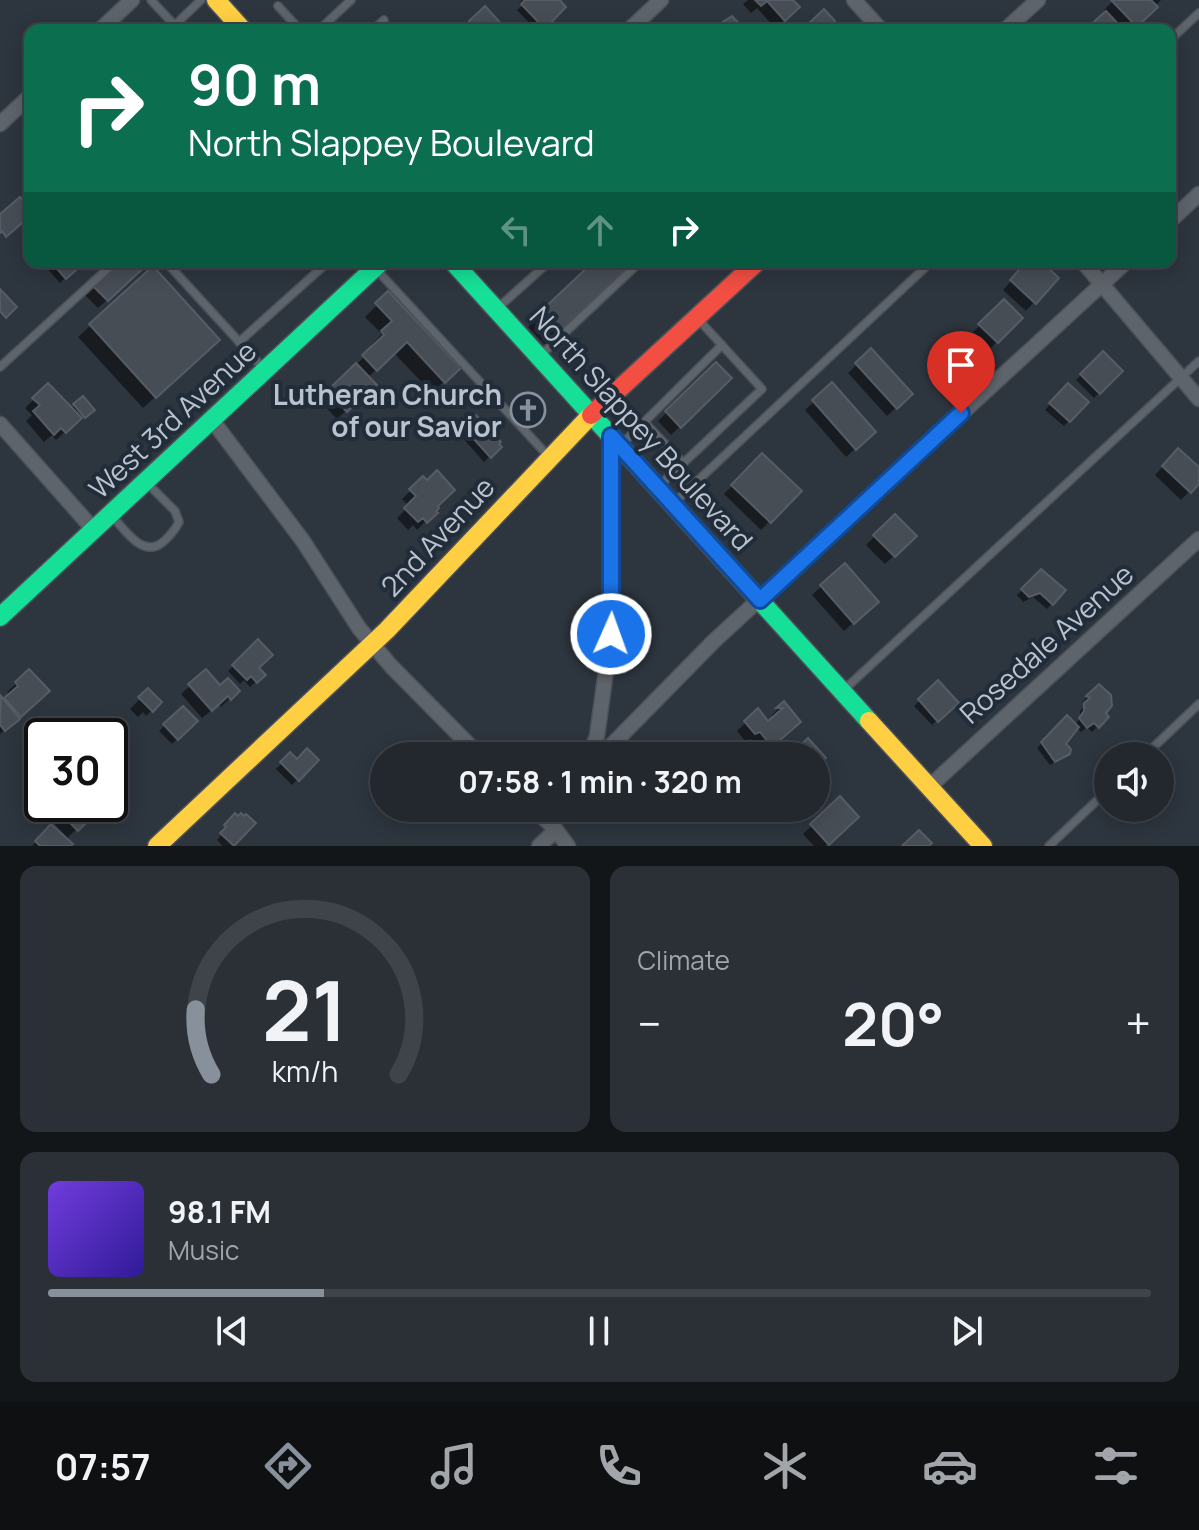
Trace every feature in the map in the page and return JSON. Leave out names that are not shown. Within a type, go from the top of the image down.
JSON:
[{"type":"street","points":[[106,24],[132,0]]},
{"type":"street","points":[[635,24],[661,0]]},
{"type":"street","points":[[854,0],[876,24]]},
{"type":"street","points":[[1012,24],[1038,0]]},
{"type":"street","points":[[225,3],[239,24]]},
{"type":"street","points":[[0,124],[24,102]]},
{"type":"street","points":[[1176,215],[1199,194]]},
{"type":"street","name":"West 3rd Avenue","points":[[0,617],[375,268]]},
{"type":"street","name":"North Slappey Boulevard","points":[[458,268],[983,846]]},
{"type":"street","name":"2nd Avenue","points":[[157,846],[372,644],[592,414],[750,268]]},
{"type":"street","points":[[1088,268],[1199,399]]},
{"type":"street","points":[[615,742],[714,641],[1120,268]]},
{"type":"street","points":[[212,420],[303,541],[359,628],[401,677],[466,742]]},
{"type":"street","points":[[0,424],[94,530]]},
{"type":"street","points":[[595,742],[611,634],[616,441]]},
{"type":"street","name":"Rosedale Avenue","points":[[929,787],[1199,539]]},
{"type":"street","points":[[551,822],[568,846]]},
{"type":"street","points":[[539,846],[556,830]]},
{"type":"lane","points":[[151,0],[173,24]]},
{"type":"lane","points":[[180,24],[201,0]]},
{"type":"lane","points":[[325,24],[351,0]]},
{"type":"lane","points":[[278,6],[294,24]]},
{"type":"lane","points":[[1176,34],[1199,13]]},
{"type":"lane","points":[[380,24],[384,20]]},
{"type":"lane","points":[[0,367],[108,268]]},
{"type":"lane","points":[[171,268],[265,371]]},
{"type":"lane","points":[[239,342],[321,268]]},
{"type":"lane","points":[[381,268],[549,458]]},
{"type":"lane","points":[[496,309],[542,268]]},
{"type":"lane","points":[[539,357],[634,268]]},
{"type":"lane","points":[[672,504],[925,268]]},
{"type":"lane","points":[[658,487],[762,389],[697,317]]},
{"type":"lane","points":[[616,441],[644,422],[722,345]]},
{"type":"lane","points":[[843,692],[1199,361]]},
{"type":"lane","points":[[644,422],[683,463]]},
{"type":"lane","points":[[111,514],[140,545],[149,548],[159,545],[179,522],[175,511],[146,482]]},
{"type":"lane","points":[[1159,742],[1199,704]]},
{"type":"lane","points":[[1049,846],[1094,803]]},
{"type":"building","points":[[525,0],[560,0],[566,7],[550,24],[540,24],[521,4]]},
{"type":"building","points":[[755,0],[793,0],[800,7],[785,21],[767,1],[761,6]]},
{"type":"building","points":[[1111,0],[1151,0],[1158,7],[1140,24],[1134,24]]},
{"type":"building","points":[[485,6],[502,24],[472,24],[469,21]]},
{"type":"building","points":[[824,9],[835,21],[832,24],[809,23]]},
{"type":"building","points":[[1106,11],[1118,24],[1091,24]]},
{"type":"building","points":[[732,16],[739,24],[720,24]]},
{"type":"building","points":[[20,197],[24,201],[24,221],[6,237],[2,231],[0,233],[0,214]]},
{"type":"building","points":[[56,268],[78,268],[66,279]]},
{"type":"building","points":[[110,268],[144,268],[108,301],[92,285]]},
{"type":"building","points":[[151,268],[155,268],[220,340],[156,398],[89,324]]},
{"type":"building","points":[[587,268],[628,268],[558,334],[538,314]]},
{"type":"building","points":[[1021,268],[1048,268],[1059,278],[1036,304],[1010,280]]},
{"type":"building","points":[[0,289],[17,307],[6,318],[0,311]]},
{"type":"building","points":[[388,291],[461,368],[445,383],[407,342],[377,371],[362,355],[384,335],[381,331],[392,321],[375,303]]},
{"type":"building","points":[[1004,299],[1023,318],[998,343],[978,324]]},
{"type":"building","points":[[871,348],[913,394],[897,409],[855,363]]},
{"type":"building","points":[[1103,351],[1123,371],[1100,394],[1080,374]]},
{"type":"building","points":[[716,362],[732,378],[681,428],[665,411]]},
{"type":"building","points":[[356,363],[377,385],[347,412],[327,391]]},
{"type":"building","points":[[832,382],[876,432],[856,450],[812,400]]},
{"type":"building","points":[[48,383],[82,418],[66,433],[61,428],[54,435],[33,411],[40,405],[32,398]]},
{"type":"building","points":[[1068,383],[1089,402],[1070,422],[1049,403]]},
{"type":"building","points":[[83,396],[95,410],[85,418],[73,404]]},
{"type":"building","points":[[476,415],[501,442],[502,447],[491,458],[463,427]]},
{"type":"building","points":[[1178,448],[1199,467],[1199,484],[1191,493],[1162,466]]},
{"type":"building","points":[[762,453],[802,491],[771,523],[731,485]]},
{"type":"building","points":[[437,470],[455,490],[438,506],[438,513],[427,523],[423,518],[418,522],[404,508],[416,496],[409,489],[423,476],[427,480]]},
{"type":"building","points":[[895,514],[917,536],[895,557],[873,535]]},
{"type":"building","points":[[845,563],[879,602],[854,624],[820,585]]},
{"type":"building","points":[[1041,569],[1066,590],[1053,605],[1040,593],[1029,597],[1021,589]]},
{"type":"building","points":[[258,639],[273,655],[259,668],[266,675],[257,683],[251,676],[247,680],[232,665]]},
{"type":"building","points":[[29,669],[50,691],[21,717],[4,698],[18,686],[15,682]]},
{"type":"building","points":[[206,669],[220,685],[228,678],[240,691],[231,700],[228,696],[212,711],[188,684]]},
{"type":"building","points":[[938,680],[959,703],[938,722],[918,699]]},
{"type":"building","points":[[1099,684],[1111,695],[1112,706],[1106,713],[1109,717],[1099,728],[1094,723],[1087,728],[1079,718],[1084,711],[1084,703],[1090,698],[1086,696]]},
{"type":"building","points":[[148,688],[162,702],[153,712],[138,697]]},
{"type":"building","points":[[1,696],[20,719],[5,731],[0,725]]},
{"type":"building","points":[[784,701],[801,722],[778,742],[768,742],[760,732],[755,734],[744,721],[758,708],[768,721],[783,708],[776,708]]},
{"type":"building","points":[[183,706],[198,721],[178,740],[163,724]]},
{"type":"building","points":[[1067,715],[1079,727],[1066,744],[1071,749],[1070,754],[1055,762],[1041,742]]},
{"type":"building","points":[[307,748],[319,760],[299,781],[280,762],[290,752],[297,759]]},
{"type":"building","points":[[840,796],[859,817],[829,845],[810,824],[830,822],[830,805]]},
{"type":"building","points":[[235,813],[238,816],[246,814],[256,823],[234,846],[220,833]]},
{"type":"building","points":[[69,822],[87,822],[78,831]]},
{"type":"building","points":[[51,824],[73,844],[71,846],[40,846],[35,841]]},
{"type":"building","points":[[919,830],[932,843],[929,846],[902,846]]},
{"type":"traffic: fast","points":[[0,617],[375,268]]},
{"type":"traffic: fast","points":[[458,268],[869,721]]},
{"type":"traffic: slow","points":[[216,0],[238,24]]},
{"type":"traffic: slow","points":[[157,846],[387,630],[591,415]]},
{"type":"traffic: slow","points":[[869,721],[983,846]]},
{"type":"traffic: jam","points":[[591,415],[750,268]]},
{"type":"place","name":"Lutheran Church of our Savior","points":[[528,410]]},
{"type":"route","points":[[611,634],[611,436],[760,600],[961,413]]}]
